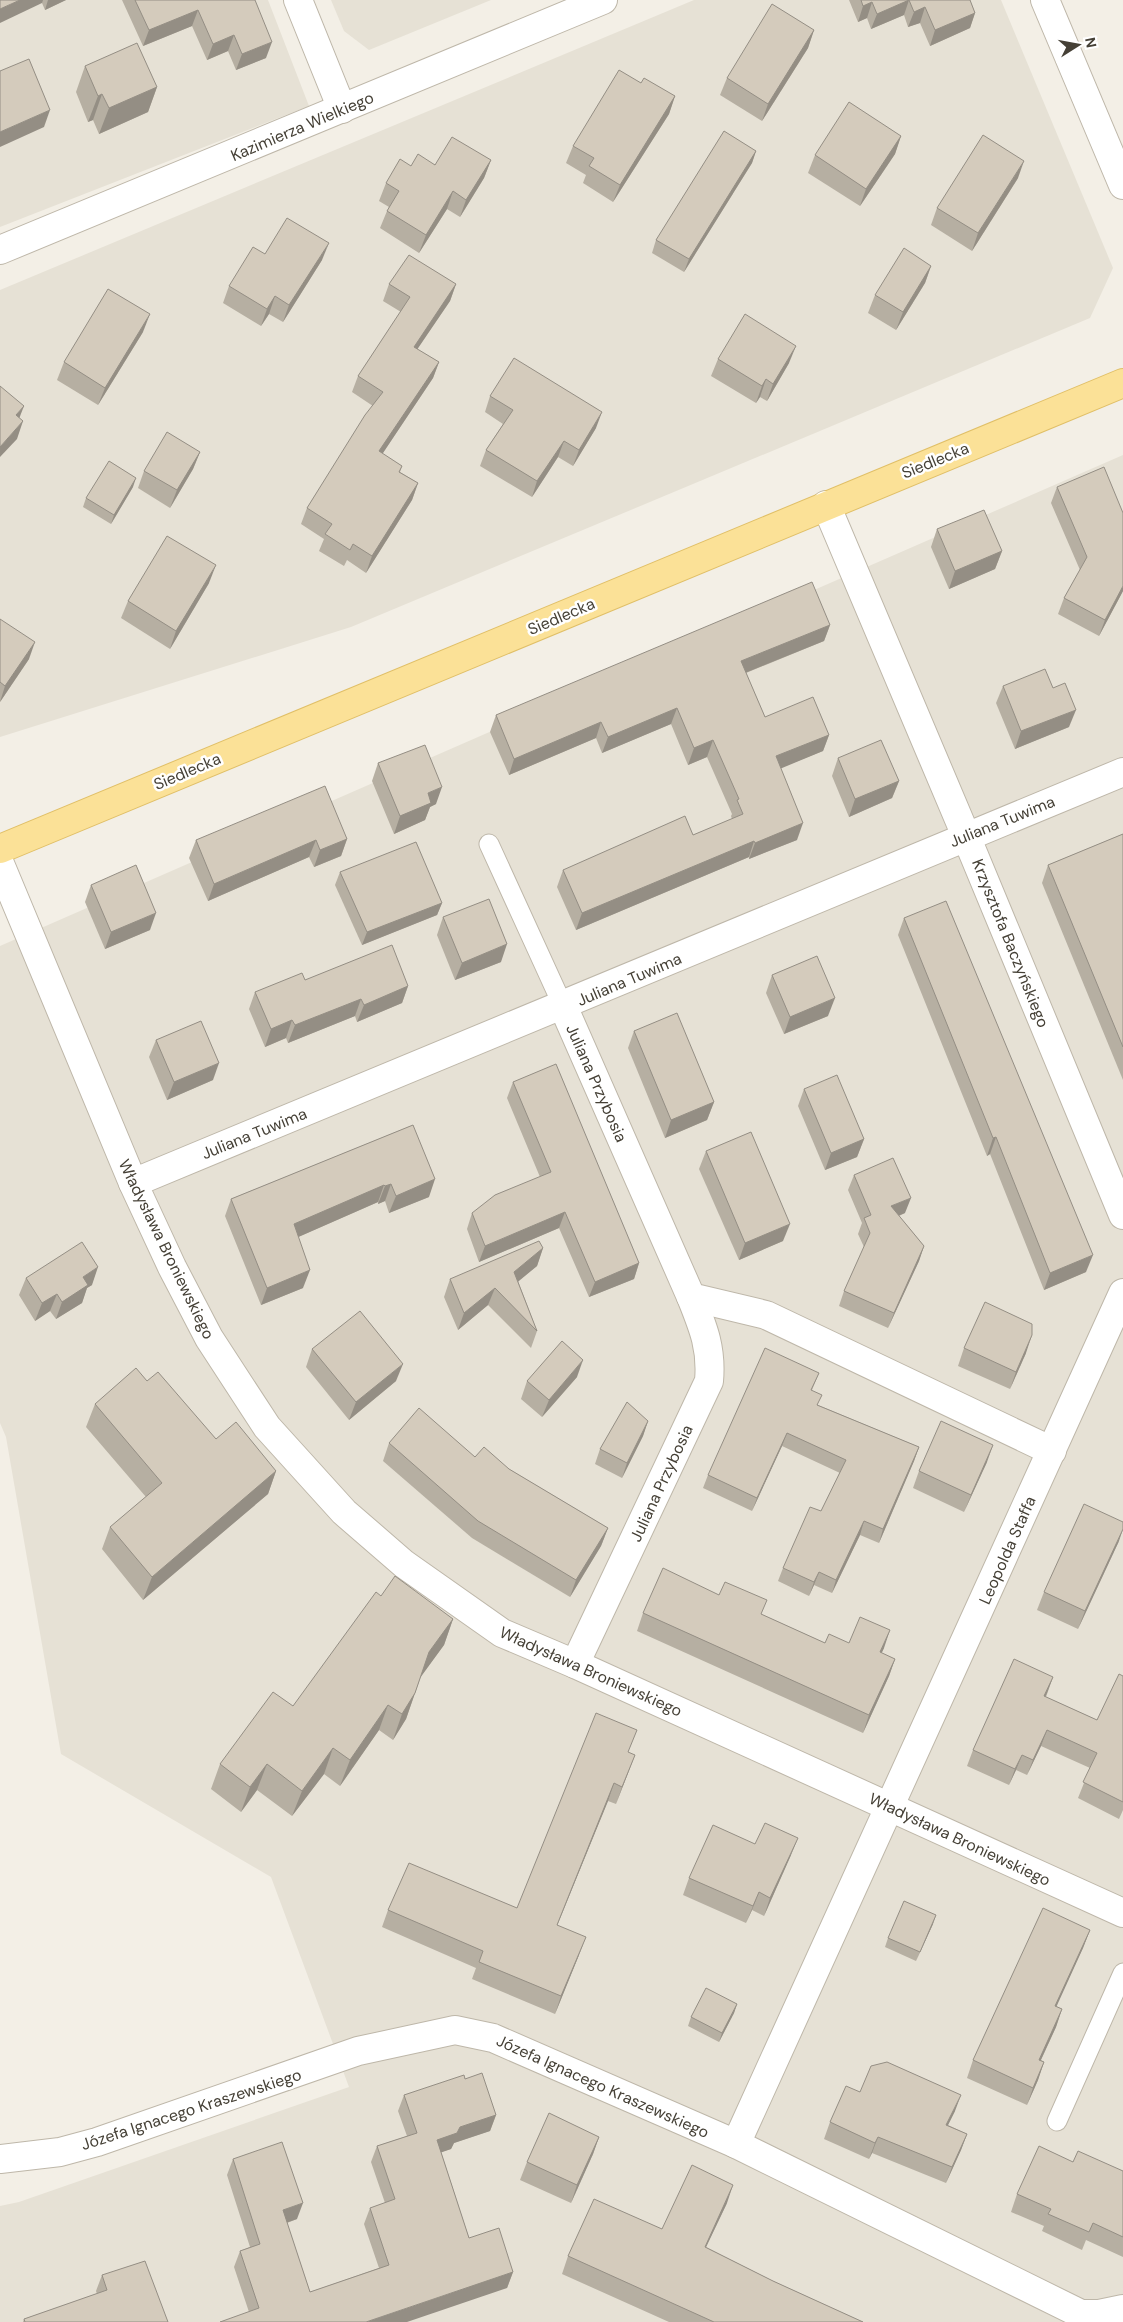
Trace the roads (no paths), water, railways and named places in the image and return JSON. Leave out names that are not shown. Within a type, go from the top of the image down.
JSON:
[{"type":"main road","name":"Siedlecka","points":[[0,849],[1123,383]]},
{"type":"street","points":[[298,0],[342,109]]},
{"type":"street","name":"Kazimierza Wielkiego","points":[[0,250],[603,0]]},
{"type":"street","points":[[1045,0],[1123,185]]},
{"type":"street","name":"Krzysztofa Baczyńskiego","points":[[826,505],[1123,1215]]},
{"type":"street","name":"Juliana Tuwima","points":[[133,1183],[1123,772]]},
{"type":"street","name":"Władysława Broniewskiego","points":[[0,864],[133,1183],[208,1338],[267,1427],[344,1512],[404,1564],[502,1633],[576,1664],[1123,1913]]},
{"type":"street","name":"Juliana Przybosia","points":[[563,1006],[691,1297],[706,1337],[711,1360],[709,1381],[576,1664]]},
{"type":"street","name":"Leopolda Staffa","points":[[736,2144],[1123,1293]]},
{"type":"street","points":[[691,1297],[766,1315],[1052,1451]]},
{"type":"street","name":"Józefa Ignacego Kraszewskiego","points":[[0,2159],[60,2152],[97,2142],[358,2052],[454,2030],[493,2038],[736,2144],[1079,2318],[1123,2309]]},
{"type":"lane","points":[[489,844],[563,1006]]},
{"type":"lane","points":[[1057,2122],[1123,1973]]}]
